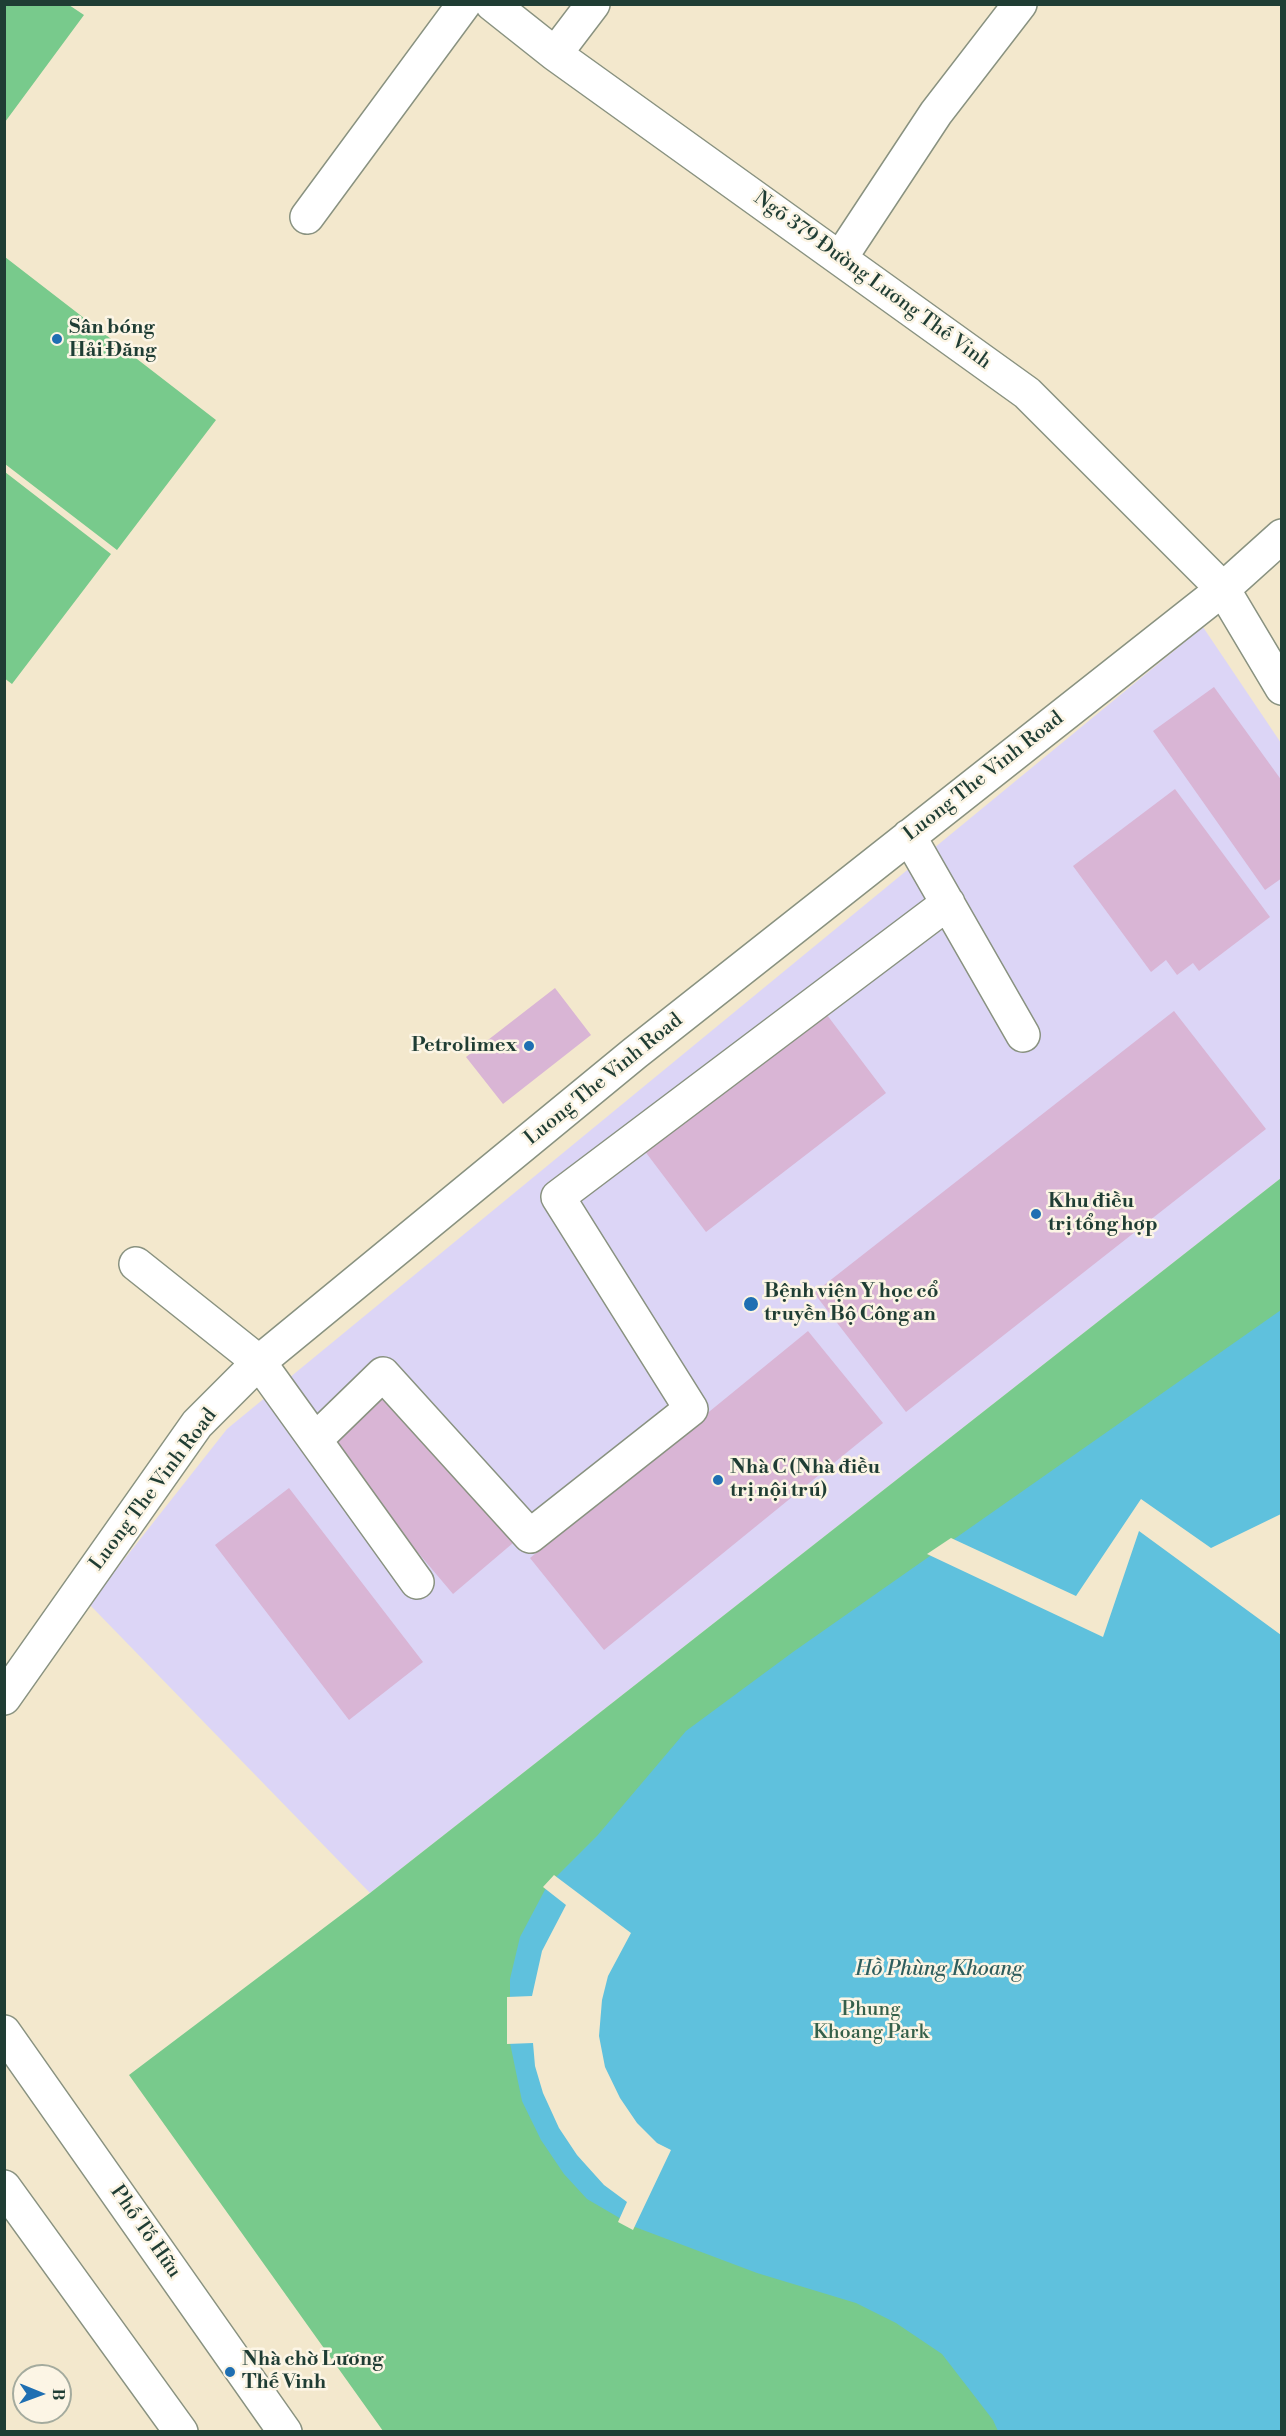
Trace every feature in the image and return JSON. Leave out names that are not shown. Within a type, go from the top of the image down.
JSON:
[{"type":"street","points":[[307,217],[464,4]]},
{"type":"street","name":"Ngõ 379 Đường Lương Thế Vinh","points":[[492,4],[555,54],[841,257],[1027,393],[1224,589],[1281,688]]},
{"type":"street","points":[[555,54],[593,4]]},
{"type":"street","points":[[841,257],[936,113],[1020,4]]},
{"type":"street","name":"Luong The Vinh Road","points":[[4,1698],[198,1424],[259,1362],[635,1053],[1224,589],[1281,536]]},
{"type":"street","points":[[909,836],[1023,1035]]},
{"type":"street","points":[[315,1440],[383,1374],[530,1536],[691,1409],[558,1197],[948,903]]},
{"type":"street","points":[[135,1264],[259,1362],[417,1582]]},
{"type":"street","name":"Phố Tố Hữu","points":[[4,2032],[285,2432]]},
{"type":"street","points":[[4,2187],[181,2432]]},
{"type":"shaded area","name":"Bệnh viện Y học cổ truyền Bộ Công an","points":[[1203,627],[1281,743],[1281,1178],[370,1893],[89,1604],[227,1429]]},
{"type":"green space","points":[[5,4],[69,5],[84,15],[5,122]]},
{"type":"green space","name":"Sân bóng Hải Đăng","points":[[5,257],[216,420],[117,550],[5,464]]},
{"type":"green space","points":[[5,472],[111,554],[12,684],[4,678]]},
{"type":"green space","name":"Hồ Phùng Khoang","points":[[1281,1178],[1281,2431],[383,2431],[129,2075],[370,1893]]},
{"type":"water","name":"Hồ Phùng Khoang","points":[[1281,1310],[1281,2431],[998,2431],[993,2420],[942,2354],[896,2323],[856,2303],[757,2273],[635,2227],[587,2199],[564,2174],[541,2140],[522,2101],[510,2043],[510,1979],[520,1937],[547,1886],[597,1836],[686,1731],[793,1652]]},
{"type":"pier","points":[[1141,1499],[1211,1548],[1281,1514],[1281,1635],[1139,1531],[1103,1637],[927,1554],[951,1538],[1076,1596]]},
{"type":"pier","points":[[554,1875],[631,1933],[608,1976],[602,2000],[599,2036],[605,2067],[620,2098],[637,2123],[657,2143],[671,2150],[633,2230],[618,2222],[627,2202],[604,2185],[577,2155],[559,2128],[543,2093],[535,2066],[533,2043],[507,2044],[507,1997],[532,1996],[542,1951],[566,1905],[543,1887]]},
{"type":"building","points":[[1214,687],[1282,781],[1282,878],[1265,890],[1153,731]]},
{"type":"building","points":[[1175,789],[1270,917],[1199,971],[1193,963],[1177,975],[1166,960],[1151,972],[1073,866]]},
{"type":"building","name":"Petrolimex","points":[[555,988],[591,1035],[503,1104],[466,1057]]},
{"type":"building","points":[[824,1011],[886,1093],[706,1232],[644,1150]]},
{"type":"building","name":"Khu điều trị tổng hợp","points":[[1174,1011],[1266,1129],[906,1412],[814,1293]]},
{"type":"building","name":"Nhà C (Nhà điều trị nội trú)","points":[[808,1331],[883,1423],[604,1650],[530,1558]]},
{"type":"building","points":[[388,1394],[513,1543],[453,1594],[327,1445]]},
{"type":"building","points":[[289,1488],[423,1662],[349,1720],[215,1545]]},
{"type":"place","name":"Sân bóng Hải Đăng","points":[[57,339]]},
{"type":"place","name":"Petrolimex","points":[[529,1046]]},
{"type":"place","name":"Khu điều trị tổng hợp","points":[[1036,1214]]},
{"type":"place","name":"Bệnh viện Y học cổ truyền Bộ Công an","points":[[751,1304]]},
{"type":"place","name":"Nhà C (Nhà điều trị nội trú)","points":[[718,1480]]},
{"type":"place","name":"Nhà chờ Lương Thế Vinh","points":[[230,2372]]},
{"type":"park label","name":"Phung Khoang Park","points":[[871,2022]]}]
